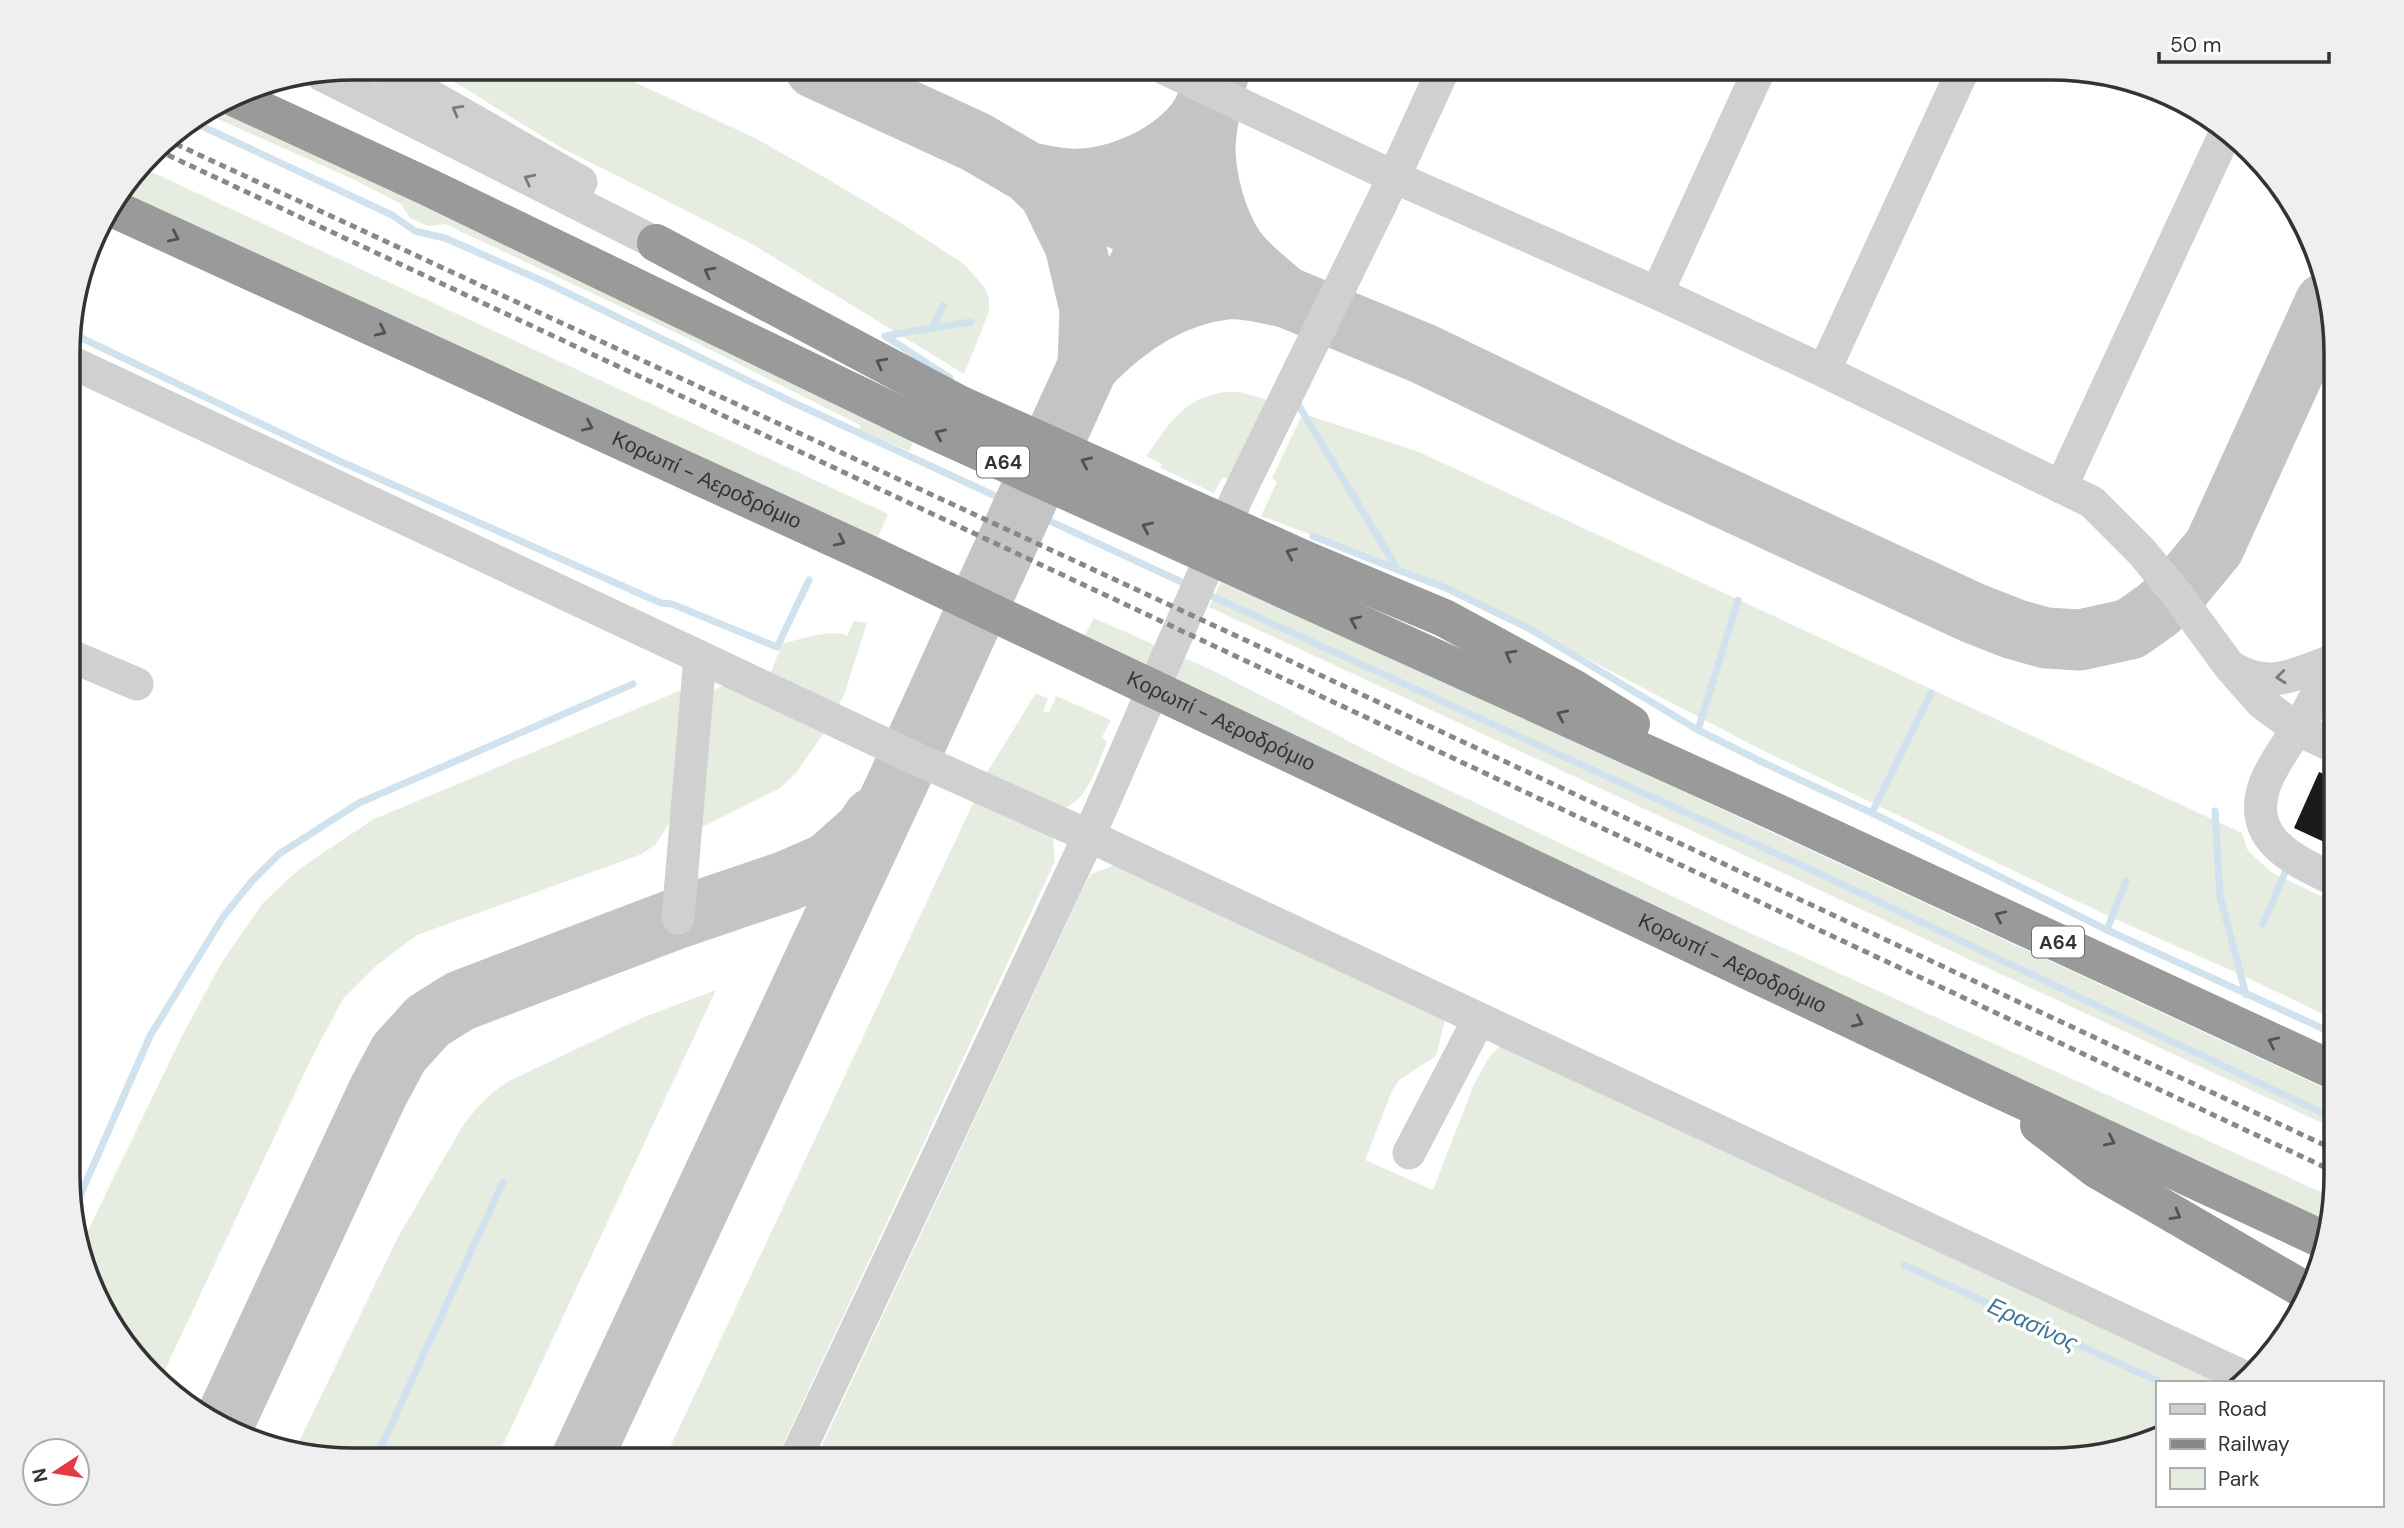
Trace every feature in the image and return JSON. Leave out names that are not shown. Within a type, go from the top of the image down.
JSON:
[{"type":"highway","name":"Α64","points":[[245,103],[428,187],[923,426],[1780,814],[2324,1066]]},
{"type":"highway","name":"Κορωπί - Αεροδρόμιο","points":[[121,212],[870,555],[1981,1081],[2316,1236]]},
{"type":"highway","points":[[656,243],[959,404],[1306,560],[1444,618],[1576,690],[1780,814]]},
{"type":"highway","points":[[1981,1081],[2096,1169],[2299,1287]]},
{"type":"street","points":[[403,80],[605,197],[656,243]]},
{"type":"street","points":[[1189,80],[1394,177],[1657,293],[1824,371],[2092,502],[2141,551],[2176,593],[2230,667],[2262,703],[2297,729],[2324,742]]},
{"type":"street","points":[[801,1448],[1089,836],[1238,495],[1394,177],[1438,80]]},
{"type":"street","points":[[1657,293],[1755,80]]},
{"type":"street","points":[[1824,371],[1958,80]]},
{"type":"street","points":[[334,81],[656,243]]},
{"type":"street","points":[[2061,487],[2222,141]]},
{"type":"street","points":[[80,366],[2237,1373]]},
{"type":"street","points":[[678,918],[700,657]]},
{"type":"street","points":[[80,660],[137,684]]},
{"type":"street","points":[[2230,667],[2248,678],[2285,679],[2324,662]]},
{"type":"street","points":[[2324,682],[2274,763],[2265,783],[2261,809],[2264,826],[2278,846],[2324,875]]},
{"type":"street","points":[[1409,1153],[1479,1019]]},
{"type":"green space","points":[[451,80],[630,80],[757,139],[829,180],[964,264],[985,288],[989,299],[989,312],[964,374],[752,244],[560,147]]},
{"type":"green space","points":[[231,110],[915,438],[909,451],[860,430],[860,425],[685,337],[445,224],[428,226],[410,218],[401,204],[357,181],[216,118]]},
{"type":"green space","points":[[151,171],[888,514],[876,541],[129,199]]},
{"type":"green space","points":[[1225,392],[1239,392],[1269,400],[1230,480],[1223,477],[1214,493],[1161,468],[1162,464],[1146,456],[1178,414],[1198,400]]},
{"type":"green space","points":[[1307,415],[1419,452],[2242,833],[2248,851],[2271,872],[2324,898],[2324,1015],[2102,913],[1762,750],[1446,585],[1261,516],[1277,482],[1272,478],[1301,417]]},
{"type":"green space","points":[[1221,582],[1332,629],[2324,1088],[2324,1124],[1209,607]]},
{"type":"green space","points":[[1094,618],[1218,673],[1385,760],[1735,926],[2323,1193],[2320,1218],[2128,1130],[1085,635]]},
{"type":"green space","points":[[854,621],[867,623],[844,695],[826,730],[796,773],[780,788],[694,831],[708,695],[728,685],[767,682],[782,644],[824,634],[847,636]]},
{"type":"green space","points":[[691,686],[670,822],[656,844],[642,854],[417,935],[377,965],[343,999],[311,1059],[165,1371],[137,1341],[117,1311],[101,1279],[87,1232],[182,1036],[222,962],[263,903],[298,870],[372,820]]},
{"type":"green space","points":[[1036,693],[1048,699],[1043,711],[1049,713],[1056,696],[1111,720],[1102,737],[1107,742],[1085,791],[1071,805],[1061,810],[983,779]]},
{"type":"green space","points":[[976,797],[1053,837],[1055,861],[782,1448],[670,1448]]},
{"type":"green space","points":[[1112,866],[1125,866],[1447,1012],[1436,1056],[1399,1080],[1392,1091],[1365,1160],[1433,1190],[1474,1084],[1489,1057],[1506,1040],[2229,1381],[2156,1381],[2156,1426],[2103,1442],[2050,1448],[821,1448],[1091,874]]},
{"type":"green space","points":[[716,990],[502,1448],[354,1448],[299,1442],[398,1237],[464,1124],[479,1106],[507,1082],[644,1017]]},
{"type":"building","points":[[2319,772],[2324,774],[2324,842],[2294,828]]},
{"type":"waterway","points":[[203,127],[392,215],[415,231],[445,238],[545,282],[792,402],[1188,585]]},
{"type":"waterway","points":[[943,306],[932,328],[971,322]]},
{"type":"waterway","points":[[932,328],[885,336],[950,378]]},
{"type":"waterway","points":[[81,338],[337,460],[661,603],[672,604],[777,647],[809,580]]},
{"type":"waterway","points":[[1296,401],[1398,570],[1313,536]]},
{"type":"waterway","points":[[1398,570],[1446,588],[1530,629],[1698,730],[1766,764],[1872,813],[2107,930],[2324,1029]]},
{"type":"waterway","points":[[1205,593],[1812,870],[2324,1114]]},
{"type":"waterway","points":[[1698,730],[1738,600]]},
{"type":"waterway","points":[[81,1193],[150,1036],[223,917],[252,881],[279,854],[359,803],[633,684]]},
{"type":"waterway","points":[[1872,813],[1931,693]]},
{"type":"waterway","points":[[2215,811],[2220,896],[2246,995]]},
{"type":"waterway","points":[[2263,924],[2286,870]]},
{"type":"waterway","points":[[2107,930],[2126,881]]},
{"type":"waterway","points":[[381,1448],[503,1182]]},
{"type":"waterway","name":"Ερασίνος","points":[[1904,1265],[2158,1381]]},
{"type":"taxiway","points":[[841,80],[976,142],[1029,173],[1154,236],[1286,297],[1424,354],[1673,474],[1973,613],[2046,638],[2080,640],[2130,629],[2176,593],[2214,547],[2320,314]]},
{"type":"taxiway","points":[[587,1448],[897,784],[1088,366],[1154,236],[1216,80]]},
{"type":"taxiway","points":[[1213,92],[1205,151],[1210,189],[1218,215],[1235,249],[1259,275],[1286,297],[1227,289],[1187,298],[1134,326],[1088,366],[1090,309],[1075,245],[1049,192],[1029,173],[1062,179],[1084,179],[1101,177],[1136,166],[1153,158],[1182,137],[1202,114],[1213,92]]},
{"type":"taxiway","points":[[227,1416],[378,1092],[399,1053],[428,1021],[460,1001],[678,918],[787,881],[828,863],[865,830],[873,818]]},
{"type":"railway","points":[[178,145],[2324,1145]]},
{"type":"railway","points":[[167,155],[2324,1167]]}]
